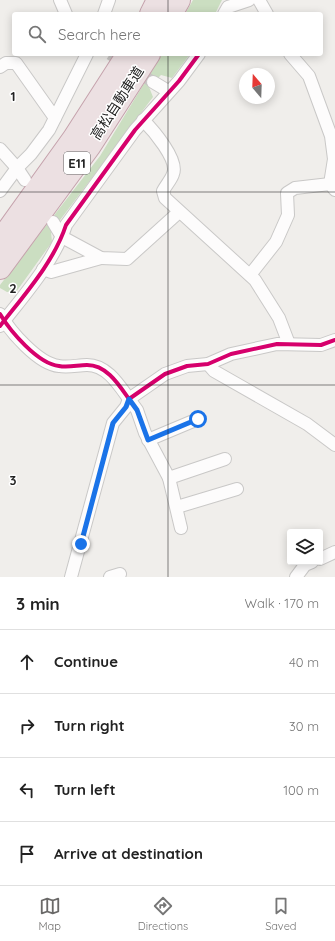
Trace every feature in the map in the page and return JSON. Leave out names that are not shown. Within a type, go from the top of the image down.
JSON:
[{"type":"highway","points":[[152,12],[158,0]]},
{"type":"highway","points":[[173,12],[180,0]]},
{"type":"highway","name":"高松自動車道","points":[[0,242],[74,138],[127,56]]},
{"type":"highway","name":"高松自動車道","points":[[0,268],[89,147],[148,56]]},
{"type":"street","points":[[60,0],[65,12]]},
{"type":"street","points":[[105,12],[109,0]]},
{"type":"street","points":[[228,7],[248,0]]},
{"type":"street","points":[[259,0],[266,12]]},
{"type":"street","points":[[0,191],[17,168],[31,154],[55,118],[86,56]]},
{"type":"street","points":[[181,528],[169,478],[148,440],[137,410],[113,378],[102,369],[90,365],[58,366],[40,358],[21,342],[1,320],[43,269],[62,236],[66,224],[143,120],[178,81],[197,56]]},
{"type":"street","points":[[250,275],[276,242],[288,215],[287,193],[295,188],[332,187],[334,159],[330,136],[309,76],[292,56]]},
{"type":"street","points":[[0,67],[6,63],[16,63],[55,118]]},
{"type":"street","points":[[153,82],[168,91]]},
{"type":"street","points":[[143,120],[154,131],[172,159],[174,167],[173,174],[164,191],[165,198],[250,275],[267,297],[279,318],[289,344]]},
{"type":"street","points":[[0,149],[17,168],[25,180]]},
{"type":"street","points":[[43,269],[51,272],[101,258],[127,259],[179,212]]},
{"type":"street","points":[[53,222],[62,236],[101,258]]},
{"type":"street","points":[[71,577],[113,423],[126,407],[129,399],[165,374],[187,366],[208,364],[231,354],[277,344],[321,345],[335,340]]},
{"type":"street","points":[[208,364],[214,371],[307,424],[335,445]]},
{"type":"street","points":[[148,440],[198,419]]},
{"type":"street","points":[[169,478],[225,459]]},
{"type":"street","points":[[177,507],[237,489]]},
{"type":"street","points":[[323,558],[335,552]]},
{"type":"street","points":[[296,577],[305,565]]},
{"type":"green space","points":[[193,0],[222,0],[216,12],[186,12]]},
{"type":"green space","points":[[161,56],[188,56],[172,78],[161,75],[149,87],[153,97],[51,232],[52,242],[16,292],[7,292],[0,288],[0,285],[100,156]]},
{"type":"tunnel","points":[[113,56],[153,82]]},
{"type":"cycle path","points":[[0,326],[38,278],[61,239],[66,225],[135,130],[179,81],[198,56]]},
{"type":"cycle path","points":[[0,314],[10,329],[25,346],[42,359],[51,364],[62,367],[87,365],[101,368],[112,377],[129,399],[165,374],[187,366],[208,364],[231,354],[277,344],[321,345],[335,340]]},
{"type":"route","points":[[81,544],[97,486],[104,452],[113,423],[126,407],[129,399],[137,410],[148,440],[198,419]]}]
